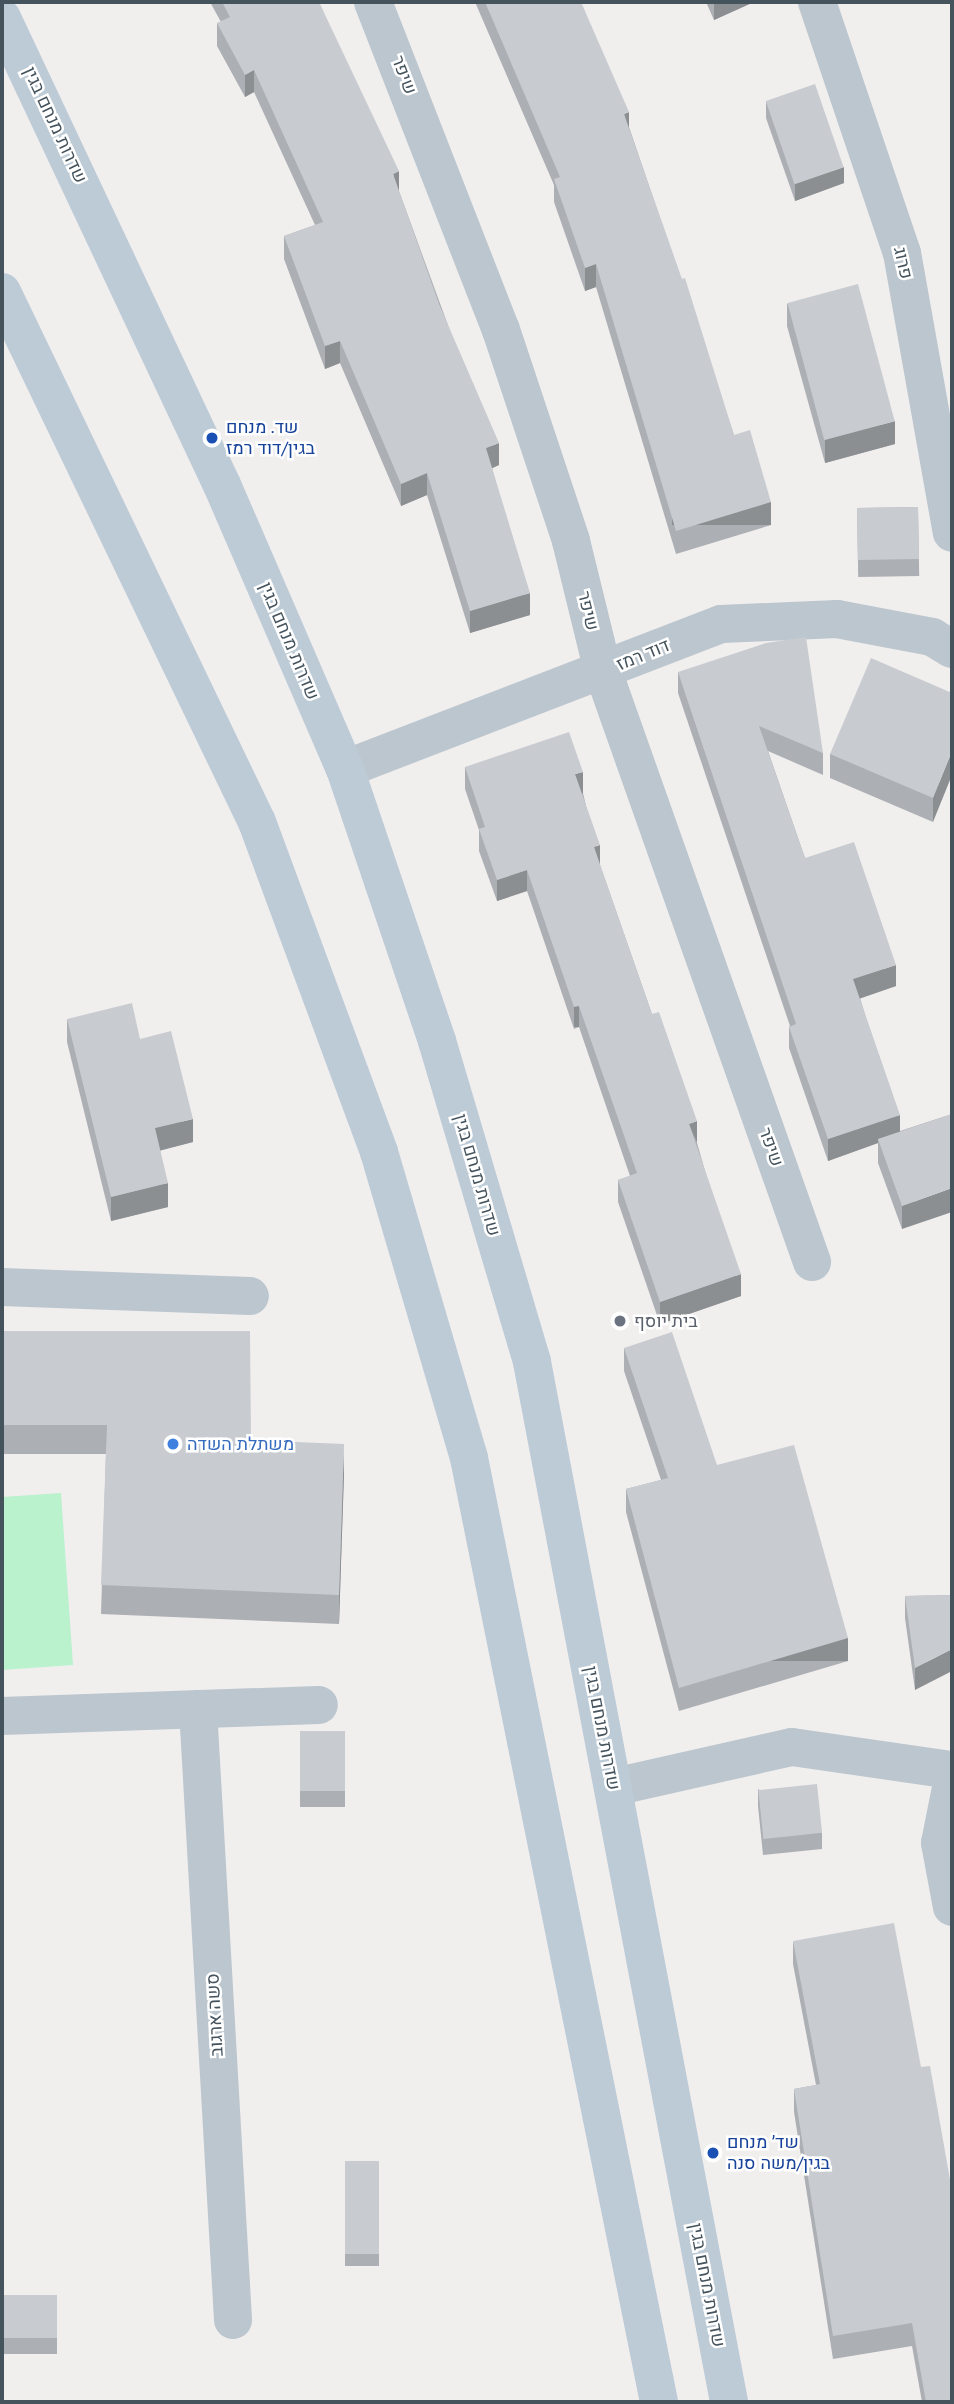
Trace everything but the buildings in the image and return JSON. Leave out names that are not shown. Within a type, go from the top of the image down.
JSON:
[{"type":"main road","name":"שדרות מנחם בגין","points":[[2,18],[222,485],[345,769],[437,1041],[532,1362],[729,2402]]},
{"type":"main road","points":[[2,292],[257,822],[379,1152],[470,1458],[658,2400]]},
{"type":"street","name":"שיפר","points":[[373,2],[501,330],[571,541],[603,671],[812,1262]]},
{"type":"street","name":"פרוג","points":[[817,2],[902,253],[952,533]]},
{"type":"street","name":"דוד רמז","points":[[345,769],[721,624],[837,619],[932,637],[952,649]]},
{"type":"street","points":[[2,1287],[250,1296]]},
{"type":"street","points":[[2,1716],[319,1705]]},
{"type":"street","name":"סשה ארגוב","points":[[198,1709],[233,2320]]},
{"type":"street","points":[[614,1787],[792,1747],[952,1770]]},
{"type":"street","points":[[952,1783],[940,1843],[952,1907]]},
{"type":"green space","points":[[61,1493],[73,1665],[2,1670],[2,1497]]},
{"type":"place","name":"שד. מנחם בגין/דוד רמז","points":[[212,438]]},
{"type":"place","name":"בית יוסף","points":[[620,1321]]},
{"type":"place","name":"משתלת השדה","points":[[173,1444]]},
{"type":"place","name":"שד׳ מנחם בגין/משה סנה","points":[[713,2153]]}]
